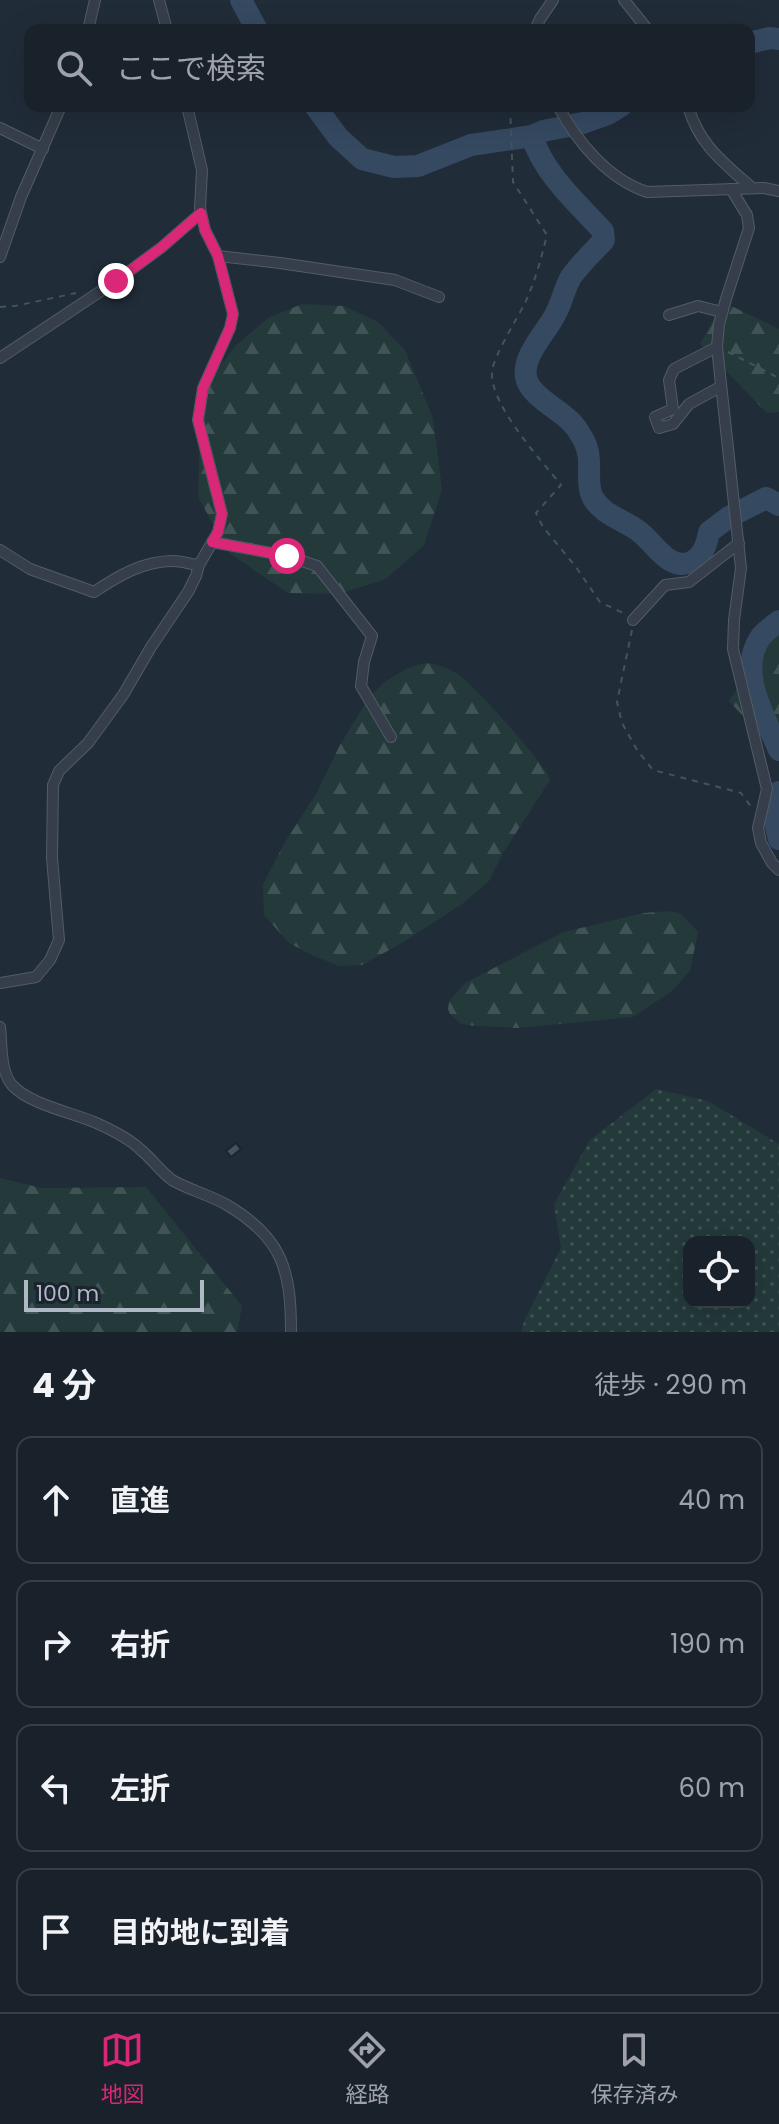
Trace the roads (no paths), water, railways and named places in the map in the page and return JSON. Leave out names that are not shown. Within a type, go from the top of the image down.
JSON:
[{"type":"street","points":[[89,24],[95,0]]},
{"type":"street","points":[[159,0],[165,24]]},
{"type":"street","points":[[538,24],[553,0]]},
{"type":"street","points":[[624,0],[643,24]]},
{"type":"street","points":[[0,257],[21,197],[58,112]]},
{"type":"street","points":[[0,983],[36,977],[50,960],[59,940],[52,858],[53,785],[59,771],[88,743],[123,695],[188,592],[218,532],[222,514],[198,420],[203,388],[230,328],[233,314],[218,256],[205,230],[201,213],[202,170],[188,112]]},
{"type":"street","points":[[562,112],[592,154],[612,173],[635,188],[647,192],[752,188],[779,191]]},
{"type":"street","points":[[690,112],[693,125],[710,149],[752,188]]},
{"type":"street","points":[[0,128],[43,149]]},
{"type":"street","points":[[731,189],[747,215],[749,228],[722,312],[717,347],[741,568],[733,649],[767,789],[759,819],[761,843],[779,870]]},
{"type":"street","points":[[0,358],[116,281],[201,213]]},
{"type":"street","points":[[218,256],[395,280],[439,297]]},
{"type":"street","points":[[669,315],[698,306],[722,312]]},
{"type":"street","points":[[717,347],[674,369],[669,380],[673,409],[655,417],[659,428],[673,424],[689,404],[720,387]]},
{"type":"street","points":[[212,542],[287,556],[317,566],[372,636],[361,686],[391,737]]},
{"type":"street","points":[[633,620],[665,585],[689,582],[739,543]]},
{"type":"street","points":[[0,550],[30,569],[94,592],[119,576],[144,566],[173,561],[199,565]]},
{"type":"street","points":[[0,1027],[4,1070],[11,1084],[26,1096],[125,1138],[139,1147],[171,1179],[226,1205],[262,1231],[281,1257],[287,1275],[291,1332]]},
{"type":"waterway","points":[[241,0],[254,24]]},
{"type":"waterway","points":[[755,42],[779,39]]},
{"type":"waterway","points":[[319,112],[338,137],[362,159],[394,167],[418,166],[471,145],[532,136],[611,112]]},
{"type":"waterway","points":[[532,136],[552,175],[603,231],[604,240],[571,277],[557,311],[532,351],[526,368],[528,384],[568,419],[583,439],[588,454],[590,492],[597,504],[643,535],[668,559],[683,564],[699,557],[709,532],[729,517],[766,498],[779,505]]},
{"type":"waterway","points":[[779,621],[760,638],[751,665],[756,694],[779,750]]},
{"type":"waterway","points":[[779,792],[775,823],[779,839]]}]
